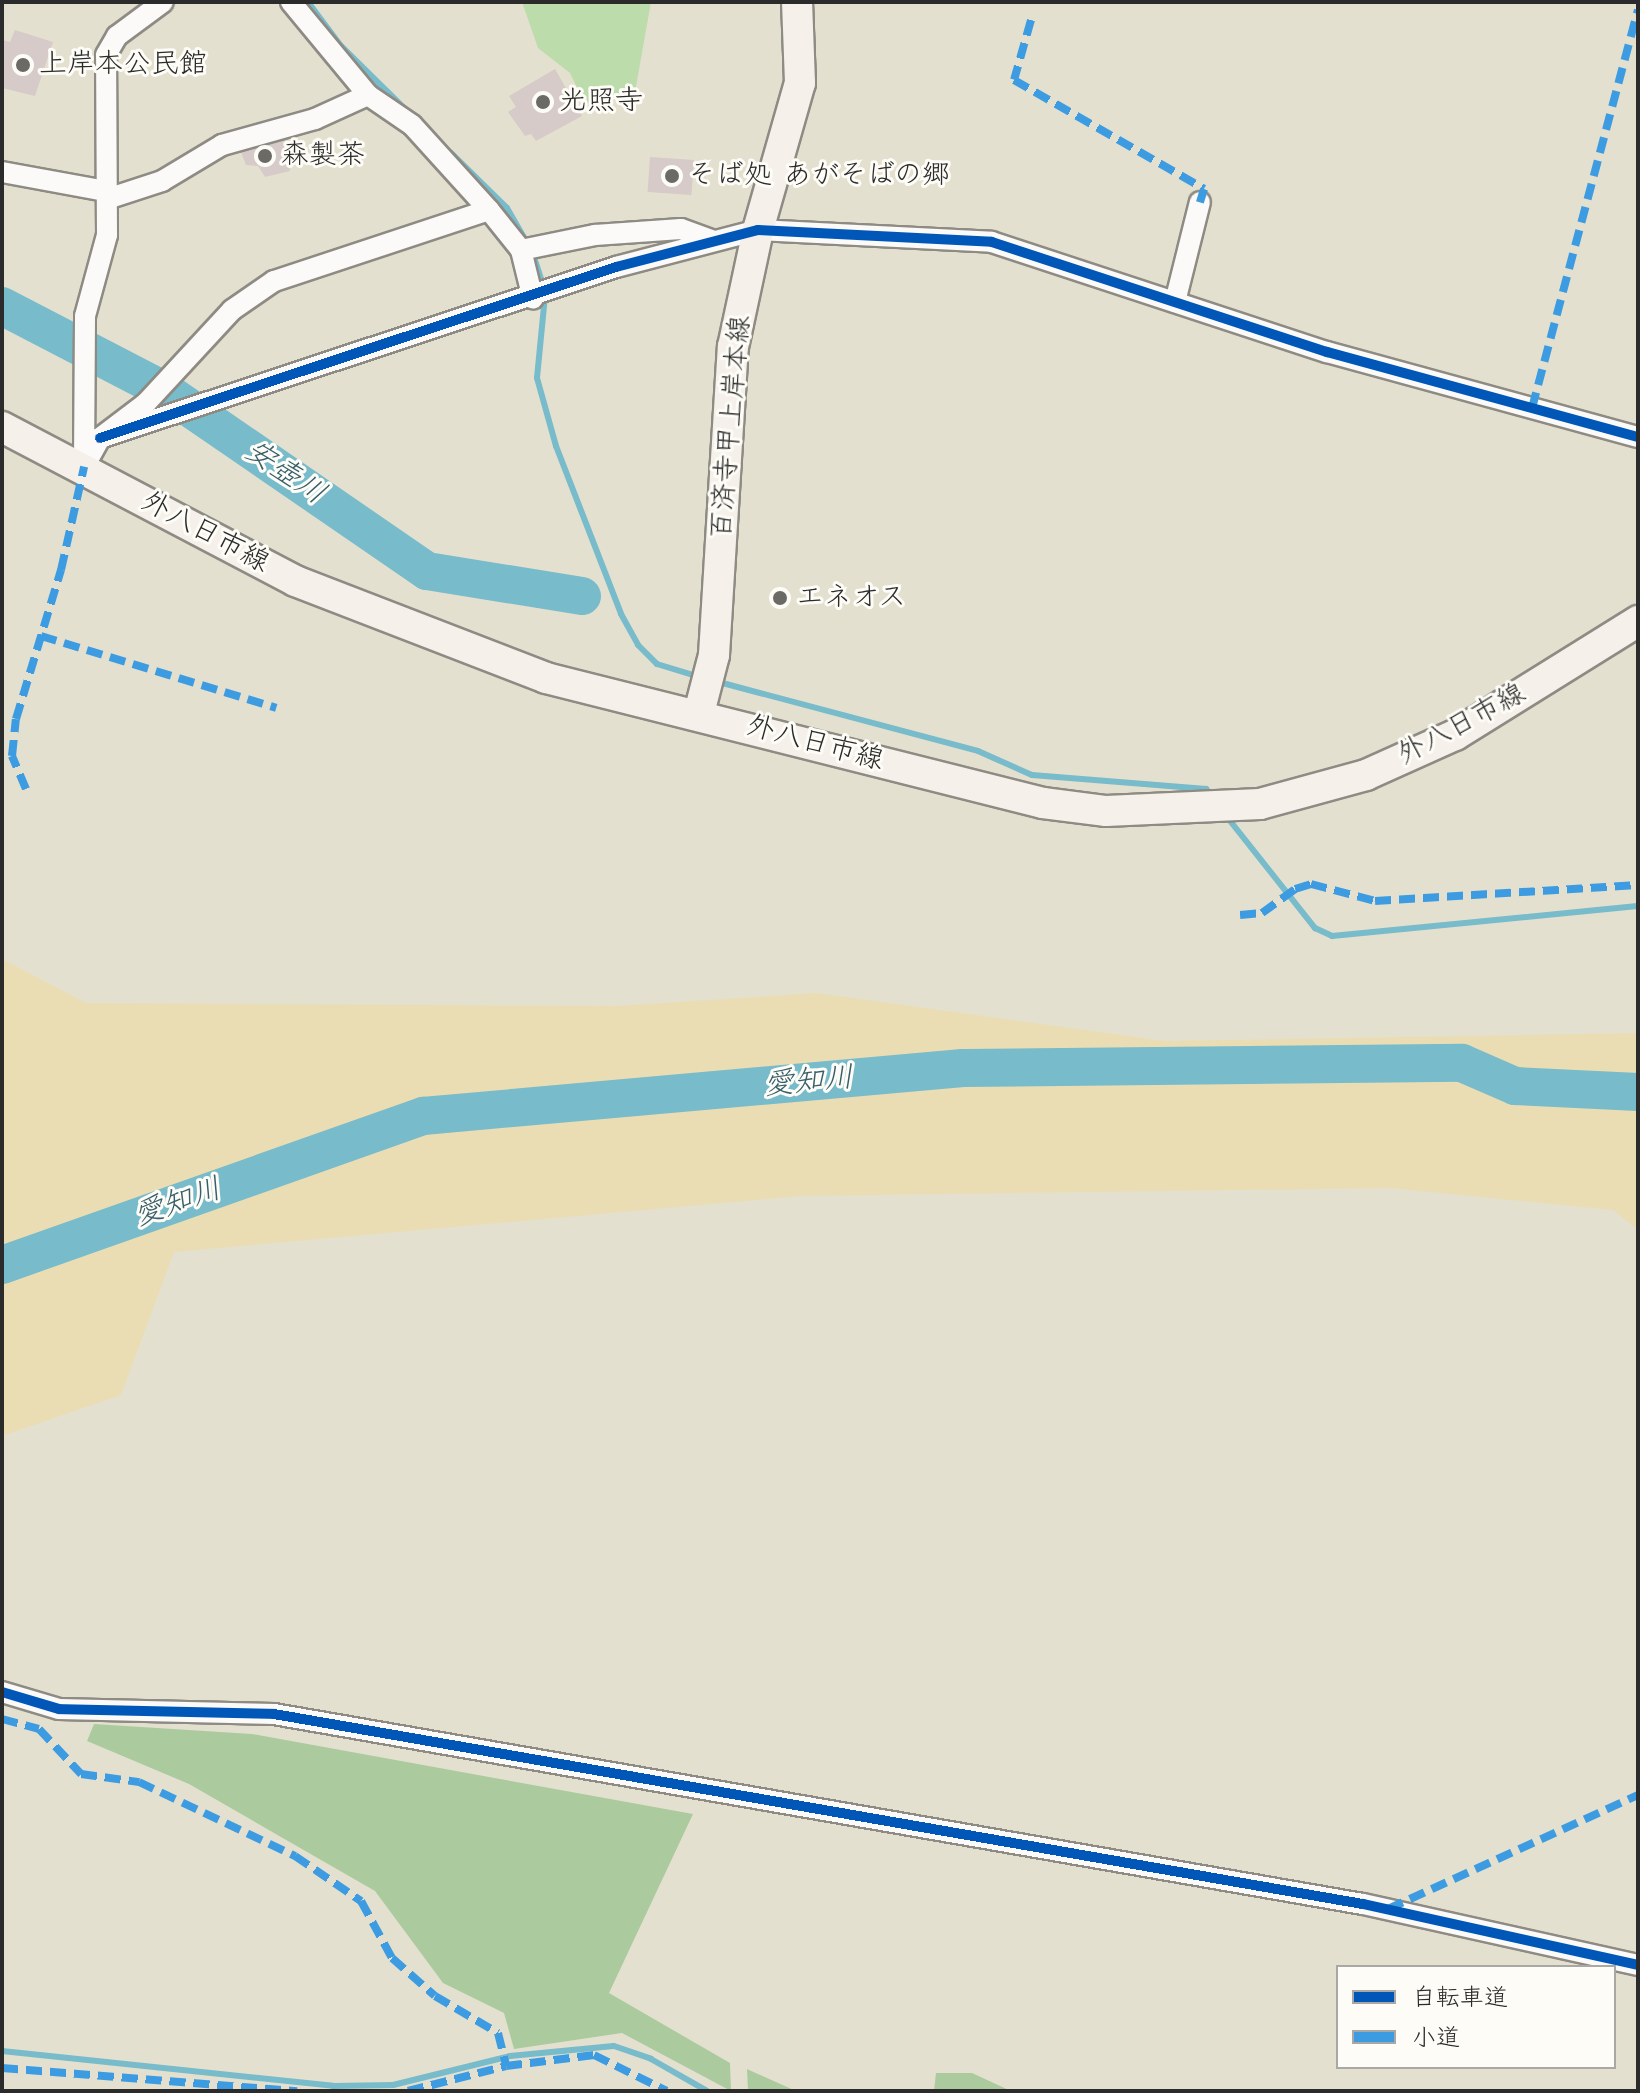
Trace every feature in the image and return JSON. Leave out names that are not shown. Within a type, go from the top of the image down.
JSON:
[{"type":"main road","name":"百済寺甲上岸本線","points":[[703,700],[714,655],[733,347],[758,230],[800,83],[797,2]]},
{"type":"main road","name":"外八日市線","points":[[2,427],[84,467],[295,581],[546,678],[703,700],[1043,803],[1106,811],[1260,804],[1366,775],[1455,735],[1638,621]]},
{"type":"street","points":[[84,467],[85,316],[107,235],[106,55],[117,36],[163,2]]},
{"type":"street","points":[[291,2],[368,95],[412,125],[489,210],[521,250],[533,299]]},
{"type":"street","points":[[2,172],[107,195],[162,181],[222,145],[315,119],[368,95]]},
{"type":"street","points":[[1175,302],[1200,202]]},
{"type":"street","points":[[84,467],[100,438],[146,403],[232,310],[274,281],[489,210]]},
{"type":"street","points":[[521,250],[595,235],[681,229],[711,240]]},
{"type":"street","points":[[100,438],[711,240],[758,230],[992,242],[1327,352],[1638,437]]},
{"type":"street","points":[[2,1692],[59,1709],[289,1717],[1363,1904],[1638,1965]]},
{"type":"green space","points":[[522,2],[651,2],[635,92],[585,104],[570,73],[538,48]]},
{"type":"green space","points":[[94,1724],[252,1734],[693,1814],[609,1993],[730,2063],[731,2091],[622,2033],[514,2049],[504,2013],[443,1983],[375,1891],[189,1784],[87,1741]]},
{"type":"green space","points":[[747,2069],[796,2091],[748,2091]]},
{"type":"green space","points":[[936,2073],[972,2073],[1011,2091],[934,2091]]},
{"type":"sand","points":[[2,959],[86,1003],[616,1006],[816,993],[1165,1041],[1638,1033],[1638,1230],[1613,1210],[1390,1188],[801,1196],[174,1252],[121,1395],[2,1436]]},
{"type":"building","name":"上岸本公民館","points":[[15,30],[53,42],[35,96],[2,88],[2,40],[10,42]]},
{"type":"building","name":"光照寺","points":[[555,69],[582,116],[536,141],[531,134],[525,136],[508,112],[516,107],[509,96]]},
{"type":"building","name":"森製茶","points":[[285,135],[290,171],[265,177],[258,166],[246,165],[239,147]]},
{"type":"building","name":"そば処 あがそばの郷","points":[[650,157],[694,160],[691,195],[648,192]]},
{"type":"waterway","points":[[308,2],[341,46],[405,109]]},
{"type":"waterway","points":[[451,153],[507,208],[526,241]]},
{"type":"waterway","points":[[532,251],[543,285]]},
{"type":"waterway","points":[[545,296],[537,378],[556,446],[621,614],[638,645],[657,664],[700,677]]},
{"type":"waterway","name":"安壺川","points":[[2,306],[165,391],[427,571],[582,596]]},
{"type":"waterway","points":[[715,681],[978,751],[1032,775],[1206,789],[1213,798]]},
{"type":"waterway","points":[[1227,817],[1315,928],[1332,936],[1638,906]]},
{"type":"waterway","name":"愛知川","points":[[2,1265],[423,1116],[963,1068],[1462,1063],[1515,1086],[1638,1092]]},
{"type":"waterway","points":[[2,2051],[333,2086],[393,2085],[510,2056],[614,2046],[651,2059],[707,2091]]},
{"type":"marked path","points":[[1532,408],[1638,10]]},
{"type":"marked path","points":[[1031,20],[1014,80],[1204,189],[1200,202]]},
{"type":"marked path","points":[[26,789],[12,756],[16,719],[61,570],[84,467]]},
{"type":"marked path","points":[[41,636],[276,708]]},
{"type":"marked path","points":[[1240,915],[1262,913],[1295,889],[1311,884],[1375,901],[1638,885]]},
{"type":"marked path","points":[[2,1719],[39,1729],[81,1774],[139,1782],[295,1856],[361,1901],[392,1958],[435,1996],[498,2033],[506,2066]]},
{"type":"marked path","points":[[1388,1909],[1638,1795]]},
{"type":"marked path","points":[[408,2091],[506,2066],[594,2055],[667,2091]]},
{"type":"marked path","points":[[2,2068],[297,2091]]},
{"type":"cycle path","points":[[100,438],[616,267],[758,230],[992,242],[1327,352],[1638,437]]},
{"type":"cycle path","points":[[2,1692],[59,1709],[274,1714],[1363,1904],[1638,1965]]},
{"type":"place","name":"上岸本公民館","points":[[23,65]]},
{"type":"place","name":"光照寺","points":[[543,102]]},
{"type":"place","name":"森製茶","points":[[265,156]]},
{"type":"place","name":"そば処 あがそばの郷","points":[[672,176]]},
{"type":"place","name":"エネオス","points":[[780,598]]}]
